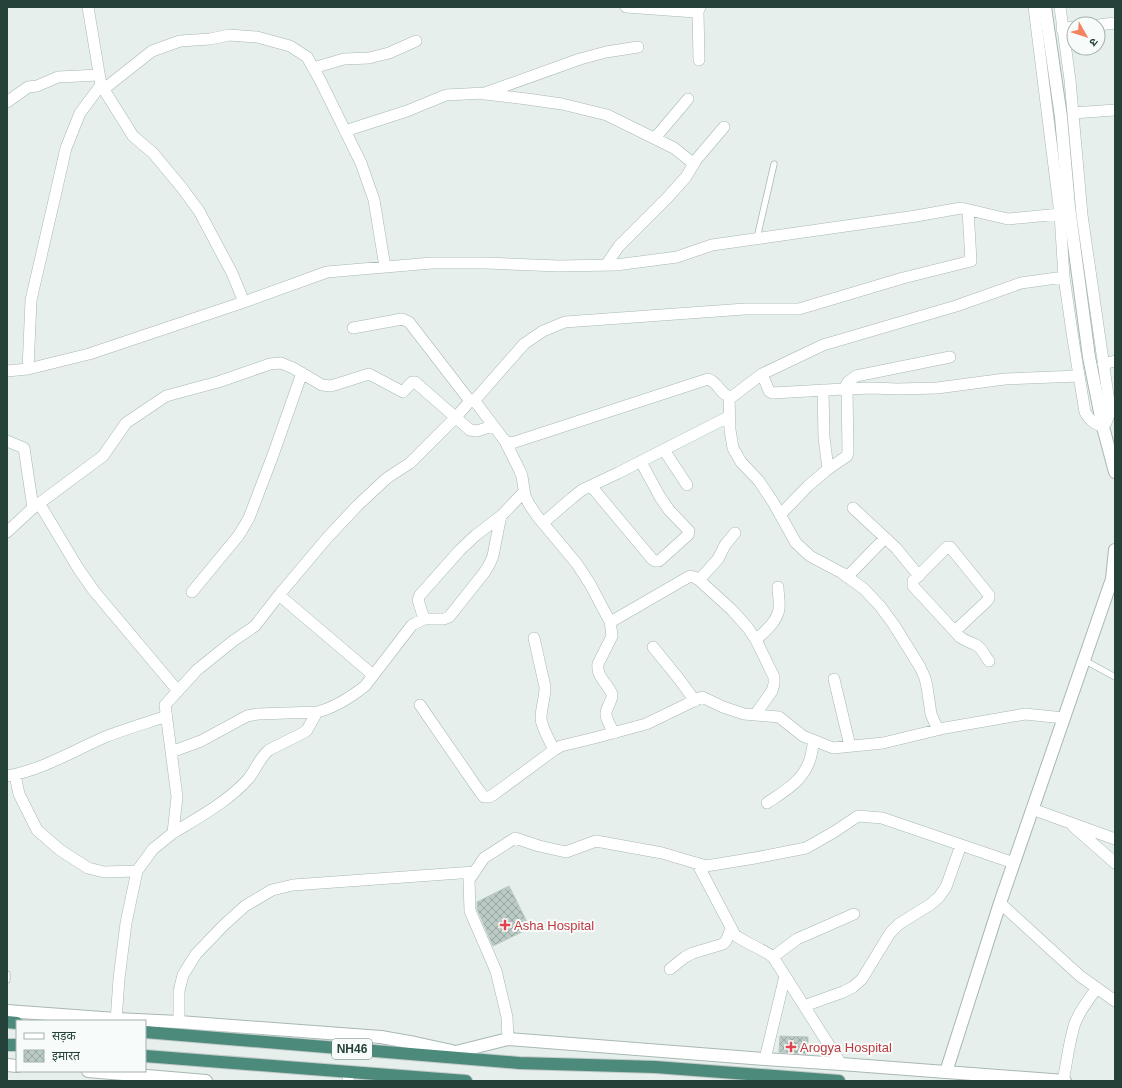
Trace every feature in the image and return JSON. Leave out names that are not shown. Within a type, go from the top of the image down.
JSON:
[{"type":"highway","name":"NH46","points":[[146,1032],[519,1063],[655,1067],[839,1081]]},
{"type":"highway","name":"NH46","points":[[146,1056],[349,1077],[466,1081]]},
{"type":"street","points":[[88,7],[102,83],[133,136],[153,153],[199,211],[232,273],[244,302]]},
{"type":"street","points":[[626,7],[694,12],[699,9]]},
{"type":"street","points":[[1034,7],[1060,214],[1064,277],[1079,376],[1085,412],[1088,418],[1103,427]]},
{"type":"street","points":[[1045,7],[1061,117],[1069,208],[1089,357],[1103,427],[1115,472]]},
{"type":"street","points":[[1060,7],[1070,80],[1082,215],[1109,412],[1108,420],[1103,427]]},
{"type":"street","points":[[699,9],[699,60]]},
{"type":"street","points":[[1062,28],[1066,28]]},
{"type":"street","points":[[28,369],[31,300],[66,148],[80,112],[102,83],[152,51],[180,41],[210,39],[229,35],[257,37],[290,46],[306,57],[320,80],[362,163],[374,200],[385,267]]},
{"type":"street","points":[[313,68],[344,59],[369,58],[389,53],[416,41]]},
{"type":"street","points":[[345,131],[407,111],[446,96],[485,93],[580,59],[606,52],[638,47]]},
{"type":"street","points":[[7,102],[28,87],[36,86],[58,77],[102,83]]},
{"type":"street","points":[[481,93],[562,104],[607,115],[674,148],[694,164]]},
{"type":"street","points":[[655,138],[688,99]]},
{"type":"street","points":[[1073,113],[1115,110]]},
{"type":"street","points":[[606,265],[619,246],[686,177],[694,164],[724,127]]},
{"type":"street","points":[[7,371],[28,369],[89,354],[244,302],[327,272],[432,263],[486,263],[559,266],[616,265],[677,257],[712,245],[916,216],[961,208],[1008,219],[1060,214]]},
{"type":"street","points":[[173,833],[177,797],[165,705],[197,670],[233,641],[255,626],[327,538],[358,505],[387,478],[410,462],[472,401],[524,344],[543,331],[565,322],[746,309],[799,309],[903,278],[971,261],[968,210]]},
{"type":"street","points":[[729,397],[733,396],[762,374],[823,345],[956,306],[1021,283],[1064,277]]},
{"type":"street","points":[[354,328],[402,320],[409,322],[505,441],[522,476],[524,492],[529,504],[543,524],[577,564],[610,620],[612,636],[597,668],[598,673],[612,694],[606,716],[614,733]]},
{"type":"street","points":[[780,515],[808,486],[828,469],[847,456],[845,389],[848,382],[856,376],[950,357]]},
{"type":"street","points":[[1103,364],[1115,361]]},
{"type":"street","points":[[7,532],[36,505],[103,456],[126,423],[166,396],[218,382],[270,364],[281,363],[293,368],[322,385],[331,386],[369,374],[403,392],[412,382],[414,382],[470,430],[477,431],[493,426]]},
{"type":"street","points":[[192,592],[239,535],[249,518],[302,373]]},
{"type":"street","points":[[762,374],[772,393],[873,388],[937,388],[1005,379],[1079,376]]},
{"type":"street","points":[[505,441],[512,443],[708,380],[713,381],[725,395],[729,397]]},
{"type":"street","points":[[823,390],[824,437],[828,469]]},
{"type":"street","points":[[729,397],[730,430],[733,448],[741,462],[759,481],[773,502],[796,543],[810,556],[842,573],[864,589],[880,606],[894,625],[920,667],[925,678],[932,717],[938,730]]},
{"type":"street","points":[[543,524],[582,490],[641,462],[730,416]]},
{"type":"street","points":[[7,440],[24,448],[36,505],[78,568],[94,591],[178,691]]},
{"type":"street","points":[[664,450],[687,485]]},
{"type":"street","points":[[591,486],[652,559],[659,561],[688,535],[689,531],[669,510],[660,497],[641,462]]},
{"type":"street","points":[[424,619],[418,600],[420,595],[460,550],[476,535],[501,516],[524,492]]},
{"type":"street","points":[[853,508],[896,548],[918,576]]},
{"type":"street","points":[[171,752],[201,742],[247,716],[258,714],[317,712],[326,710],[357,692],[364,686],[412,625],[424,619],[444,619],[449,617],[484,574],[489,565],[493,556],[501,516]]},
{"type":"street","points":[[699,580],[718,559],[725,544],[735,533]]},
{"type":"street","points":[[847,577],[885,538]]},
{"type":"street","points":[[954,631],[987,601],[989,595],[950,547],[947,547],[913,581],[913,586],[954,631],[965,641],[977,645],[989,661]]},
{"type":"street","points":[[946,1072],[1032,809],[1084,660],[1112,588],[1115,550]]},
{"type":"street","points":[[610,620],[614,620],[690,576],[699,580],[732,610],[748,628],[756,640],[774,677],[772,691],[755,715]]},
{"type":"street","points":[[756,640],[774,621],[778,614],[778,587]]},
{"type":"street","points":[[279,595],[373,675]]},
{"type":"street","points":[[534,638],[545,687],[541,723],[554,750]]},
{"type":"street","points":[[653,647],[695,700]]},
{"type":"street","points":[[834,679],[850,746]]},
{"type":"street","points":[[420,705],[484,797],[493,795],[561,746],[646,724],[702,697],[723,707],[744,714],[779,717],[803,736],[833,748],[883,743],[938,730],[1025,714],[1064,718]]},
{"type":"street","points":[[7,1011],[116,1020],[119,979],[126,923],[137,871],[153,850],[173,833],[224,801],[249,777],[265,753],[307,730],[317,712]]},
{"type":"street","points":[[137,871],[104,872],[88,868],[60,850],[37,830],[11,776],[49,764],[106,737],[140,724],[167,716]]},
{"type":"street","points":[[767,803],[794,784],[803,774],[809,762],[814,740]]},
{"type":"street","points":[[1032,809],[1115,839]]},
{"type":"street","points":[[508,1039],[507,1017],[496,971],[470,911],[469,880],[484,858],[515,838],[539,846],[566,852],[596,841],[662,853],[706,866],[806,848],[858,816],[882,818],[1014,864]]},
{"type":"street","points":[[1069,822],[1115,863]]},
{"type":"street","points":[[804,1006],[843,992],[853,987],[862,979],[890,933],[899,924],[931,904],[939,897],[946,887],[961,845]]},
{"type":"street","points":[[697,863],[731,930],[740,939],[774,957],[841,1064]]},
{"type":"street","points":[[179,1022],[179,991],[183,975],[196,954],[245,906],[272,890],[293,885],[474,872]]},
{"type":"street","points":[[1000,903],[1080,976],[1115,1001]]},
{"type":"street","points":[[774,957],[797,939],[854,914]]},
{"type":"street","points":[[670,969],[685,957],[693,953],[723,944],[731,930]]},
{"type":"street","points":[[766,1060],[785,976]]},
{"type":"street","points":[[438,1056],[508,1039],[766,1060],[841,1064],[1064,1081],[1076,1022],[1082,1010],[1097,988]]},
{"type":"street","points":[[146,1021],[179,1022],[381,1037],[455,1052]]},
{"type":"street","points":[[100,1072],[206,1081]]},
{"type":"lane","points":[[757,238],[774,164]]},
{"type":"lane","points":[[1084,660],[1115,677]]},
{"type":"lane","points":[[7,974],[7,980]]},
{"type":"building","points":[[509,886],[530,928],[493,946],[477,909],[477,902]]},
{"type":"building","points":[[780,1036],[808,1037],[808,1054],[779,1052]]},
{"type":"place","name":"Asha Hospital","points":[[505,925]]},
{"type":"place","name":"Arogya Hospital","points":[[791,1047]]}]
